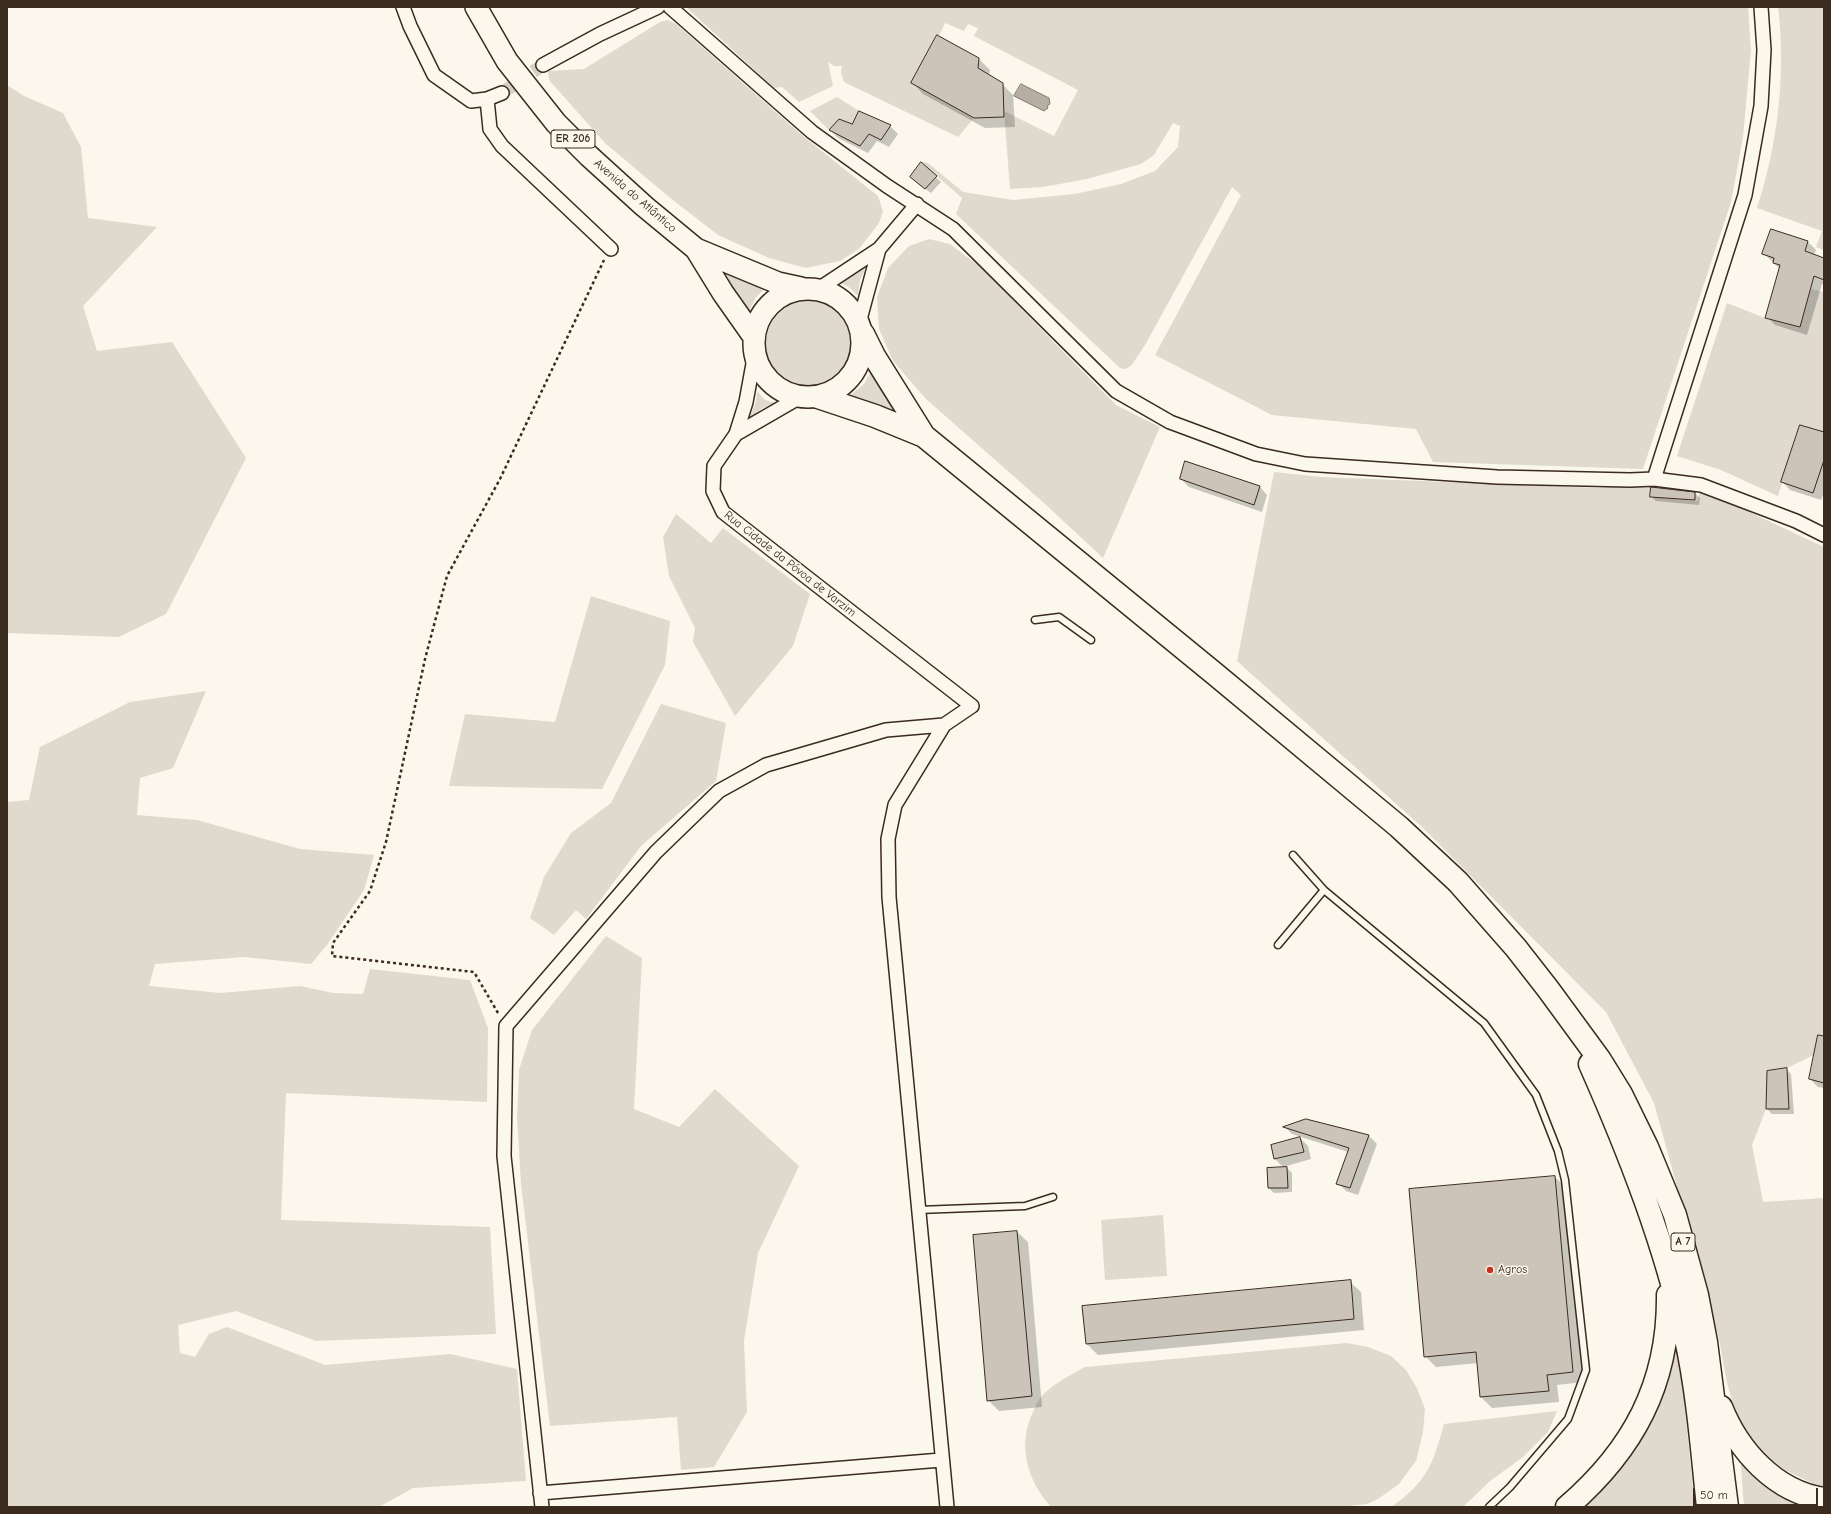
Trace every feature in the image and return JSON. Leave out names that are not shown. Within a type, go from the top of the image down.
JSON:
[{"type":"highway","points":[[861,328],[874,356],[924,436]]},
{"type":"highway","points":[[809,397],[875,416],[924,436],[1215,674],[1405,833],[1458,882],[1487,914],[1516,948],[1559,1005]]},
{"type":"highway","name":"A 7","points":[[1559,1005],[1588,1061],[1614,1121],[1641,1189],[1668,1270],[1690,1361],[1699,1424],[1708,1507]]},
{"type":"highway","name":"A 7","points":[[1559,1005],[1600,1060],[1621,1094],[1641,1133],[1663,1184],[1684,1244],[1697,1295],[1712,1384],[1726,1507]]},
{"type":"highway","points":[[1567,1507],[1610,1464],[1636,1428],[1646,1409],[1661,1360],[1668,1302],[1668,1270]]},
{"type":"highway","points":[[1712,1384],[1729,1426],[1751,1457],[1768,1473],[1787,1486],[1824,1499]]},
{"type":"main road","name":"Avenida do Atlântico","points":[[476,7],[507,61],[556,123],[589,156],[644,206],[696,249]]},
{"type":"main road","points":[[696,249],[778,283],[809,289],[844,304],[861,328],[862,356],[847,381],[834,391],[809,397],[785,392],[771,382],[761,368],[755,345],[696,249]]},
{"type":"main road","points":[[755,345],[760,319],[768,306],[790,291],[809,289]]},
{"type":"street","points":[[403,7],[410,26],[434,75],[471,101],[487,99],[502,93]]},
{"type":"street","points":[[543,65],[600,34],[658,7]]},
{"type":"street","points":[[670,7],[812,132],[887,186],[953,229],[1116,391],[1170,422],[1248,451],[1305,464],[1497,477],[1630,480],[1654,479],[1701,485],[1796,521],[1824,535]]},
{"type":"street","points":[[1654,479],[1744,195],[1762,106],[1764,50],[1761,7]]},
{"type":"street","points":[[487,99],[490,129],[502,146],[611,249]]},
{"type":"street","points":[[809,289],[880,248],[916,204]]},
{"type":"street","points":[[861,328],[880,248]]},
{"type":"street","name":"Rua Cidade da Póvoa de Varzim","points":[[755,345],[746,402],[736,434],[714,466],[713,491],[723,512],[972,706],[944,725]]},
{"type":"street","points":[[736,434],[809,397]]},
{"type":"street","points":[[542,1507],[504,1156],[506,1026],[656,852],[719,791],[766,765],[886,730],[944,725]]},
{"type":"street","points":[[944,725],[895,805],[888,839],[889,897],[946,1507]]},
{"type":"street","points":[[540,1493],[941,1460]]},
{"type":"lane","points":[[1035,620],[1059,617],[1091,640]]},
{"type":"lane","points":[[1293,855],[1324,890],[1484,1023],[1536,1095],[1558,1151],[1565,1180],[1586,1370],[1568,1419],[1510,1487],[1489,1507]]},
{"type":"lane","points":[[1278,945],[1324,890]]},
{"type":"lane","points":[[918,1210],[1025,1206],[1053,1197]]},
{"type":"path","points":[[506,1026],[474,972],[332,956],[333,943],[370,891],[386,842],[425,659],[447,576],[500,479],[611,249]]},
{"type":"shaded area","points":[[686,7],[1748,7],[1751,50],[1743,137],[1731,202],[1643,469],[1433,462],[1416,429],[1272,415],[1155,355],[1241,195],[1232,187],[1145,345],[1131,366],[1125,369],[1120,368],[956,214],[962,198],[921,162],[928,163],[963,192],[1013,200],[1075,194],[1121,184],[1155,171],[1178,147],[1180,126],[1173,123],[1154,155],[1141,164],[1087,179],[1043,187],[1010,189],[1004,111],[1054,136],[1078,90],[974,36],[978,28],[968,24],[964,31],[945,23],[939,36],[936,35],[912,83],[974,118],[958,137],[844,82],[841,72],[842,66],[834,66],[828,62],[833,86],[799,102],[782,87],[774,88]]},
{"type":"shaded area","points":[[1778,7],[1824,7],[1824,250],[1816,247],[1822,231],[1757,208],[1770,159],[1778,109],[1781,58]]},
{"type":"shaded area","points":[[668,20],[676,24],[803,136],[878,196],[883,211],[879,223],[859,249],[840,261],[806,268],[769,258],[718,235],[669,197],[605,143],[549,80],[548,71],[584,69],[660,22]]},
{"type":"shaded area","points":[[1021,84],[1049,98],[1050,104],[1047,106],[1048,108],[1044,111],[1014,96]]},
{"type":"shaded area","points":[[7,85],[24,96],[63,113],[81,147],[88,218],[157,227],[83,306],[97,351],[172,342],[246,458],[166,614],[119,637],[7,633]]},
{"type":"shaded area","points":[[837,97],[859,111],[852,124],[839,119],[829,130],[810,111]]},
{"type":"shaded area","points":[[929,239],[950,244],[978,265],[1116,405],[1160,427],[1103,558],[1044,503],[926,399],[893,361],[879,329],[877,297],[888,268],[909,246]]},
{"type":"shaded area","points":[[867,265],[860,280],[858,296],[850,288],[840,282]]},
{"type":"shaded area","points":[[717,268],[769,285],[756,297],[747,315]]},
{"type":"shaded area","points":[[1811,289],[1824,292],[1824,433],[1800,425],[1778,496],[1721,470],[1677,456],[1727,303],[1765,318],[1799,327]]},
{"type":"shaded area","points":[[809,301],[825,304],[833,308],[845,320],[849,328],[852,344],[849,360],[845,368],[833,380],[825,384],[809,387],[793,384],[785,380],[773,368],[769,360],[766,344],[769,328],[773,320],[785,308],[793,304]]},
{"type":"shaded area","points":[[873,368],[907,420],[848,397],[864,384]]},
{"type":"shaded area","points":[[757,391],[765,400],[775,403],[762,408],[748,421],[756,402]]},
{"type":"shaded area","points":[[1274,472],[1321,477],[1598,488],[1651,484],[1650,497],[1698,501],[1700,489],[1824,547],[1824,1057],[1814,1055],[1787,1068],[1767,1071],[1766,1109],[1752,1145],[1763,1202],[1824,1198],[1824,1489],[1785,1470],[1756,1448],[1737,1418],[1727,1383],[1719,1339],[1654,1103],[1606,1012],[1423,828],[1237,661]]},
{"type":"shaded area","points":[[676,514],[711,543],[723,528],[810,594],[793,646],[735,716],[693,642],[695,628],[669,576],[663,537]]},
{"type":"shaded area","points":[[591,596],[670,621],[665,665],[602,789],[449,786],[465,714],[555,722]]},
{"type":"shaded area","points":[[206,691],[173,768],[140,778],[137,815],[197,820],[300,849],[374,855],[364,890],[327,945],[311,964],[244,957],[155,964],[149,986],[221,993],[300,986],[333,993],[363,994],[370,969],[470,980],[488,1028],[487,1102],[286,1093],[281,1220],[490,1227],[496,1334],[316,1341],[236,1311],[178,1325],[180,1353],[195,1357],[209,1334],[227,1327],[325,1365],[450,1354],[517,1369],[526,1481],[413,1488],[379,1507],[7,1507],[7,802],[29,800],[40,747],[130,702]]},
{"type":"shaded area","points":[[661,704],[726,723],[716,781],[641,846],[586,919],[576,910],[554,935],[530,918],[544,877],[571,833],[611,803]]},
{"type":"shaded area","points":[[606,936],[642,958],[634,1109],[679,1127],[715,1089],[799,1166],[758,1253],[744,1341],[747,1412],[714,1467],[681,1470],[677,1417],[550,1426],[521,1184],[517,1118],[519,1070],[532,1030]]},
{"type":"shaded area","points":[[1163,1215],[1167,1276],[1105,1280],[1101,1220]]},
{"type":"shaded area","points":[[1676,1322],[1695,1507],[1580,1507],[1604,1486],[1645,1430]]},
{"type":"shaded area","points":[[1347,1343],[1368,1347],[1391,1356],[1406,1370],[1417,1388],[1425,1409],[1423,1432],[1416,1461],[1399,1484],[1378,1499],[1367,1504],[1339,1507],[1051,1507],[1043,1497],[1031,1474],[1025,1449],[1026,1437],[1028,1424],[1037,1403],[1040,1398],[1055,1384],[1085,1367]]},
{"type":"shaded area","points":[[1557,1411],[1548,1432],[1523,1457],[1490,1481],[1463,1507],[1391,1507],[1413,1489],[1427,1471],[1436,1450],[1444,1424]]},
{"type":"shaded area","points":[[1740,1455],[1817,1507],[1744,1507]]},
{"type":"building","points":[[937,35],[979,58],[978,68],[1003,83],[1004,117],[974,118],[911,83]]},
{"type":"building","points":[[859,111],[891,125],[881,140],[869,134],[860,146],[829,130],[839,119],[852,124]]},
{"type":"building","points":[[921,162],[937,176],[925,189],[910,177]]},
{"type":"building","points":[[1771,229],[1808,241],[1805,251],[1824,258],[1824,280],[1814,276],[1800,327],[1765,318],[1780,265],[1773,263],[1774,258],[1762,254]]},
{"type":"building","points":[[1800,425],[1824,432],[1824,460],[1813,493],[1781,482]]},
{"type":"building","points":[[1185,461],[1260,486],[1254,505],[1180,479]]},
{"type":"building","points":[[1651,487],[1695,492],[1695,500],[1650,497]]},
{"type":"building","points":[[1818,1035],[1824,1036],[1824,1083],[1809,1079]]},
{"type":"building","points":[[1787,1068],[1789,1109],[1766,1109],[1767,1071]]},
{"type":"building","points":[[1306,1119],[1369,1135],[1350,1188],[1336,1184],[1349,1148],[1283,1127]]},
{"type":"building","points":[[1300,1137],[1304,1152],[1274,1159],[1271,1145]]},
{"type":"building","points":[[1287,1167],[1288,1188],[1268,1188],[1267,1168]]},
{"type":"building","name":"Agros","points":[[1555,1176],[1573,1372],[1547,1375],[1549,1391],[1480,1397],[1476,1352],[1424,1357],[1409,1189]]},
{"type":"building","points":[[1017,1231],[1032,1396],[987,1401],[973,1235]]},
{"type":"building","points":[[1351,1280],[1354,1319],[1086,1344],[1082,1306]]},
{"type":"tunnel","points":[[502,93],[543,65]]},
{"type":"place","name":"Agros","points":[[1490,1270]]}]
